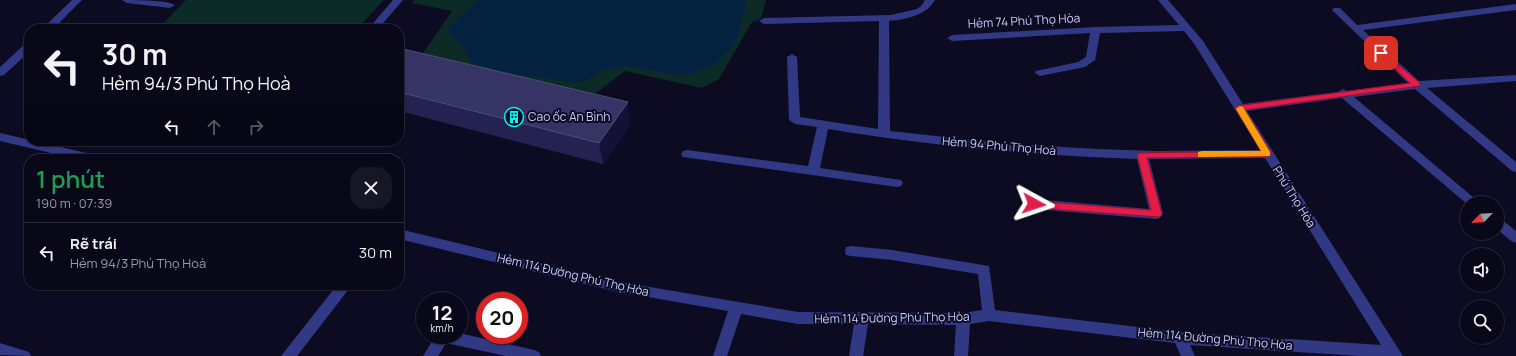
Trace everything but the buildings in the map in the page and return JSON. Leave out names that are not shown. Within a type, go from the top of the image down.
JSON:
[{"type":"street","points":[[51,24],[77,0]]},
{"type":"street","points":[[127,0],[170,5]]},
{"type":"street","points":[[377,24],[398,0]]},
{"type":"street","points":[[764,21],[884,19],[920,11],[926,7],[930,0]]},
{"type":"street","name":"Phú Thọ Hòa","points":[[1163,0],[1199,43],[1267,154],[1394,354]]},
{"type":"street","points":[[1356,28],[1516,7]]},
{"type":"street","points":[[1337,10],[1417,84],[1516,168]]},
{"type":"street","points":[[884,19],[884,135]]},
{"type":"street","name":"Hẻm 74 Phú Thọ Hòa","points":[[952,38],[1096,30],[1188,28]]},
{"type":"street","name":"Hẻm 74 Phú Thọ Hòa","points":[[1040,73],[1081,65],[1091,58],[1096,30]]},
{"type":"street","points":[[0,72],[24,50]]},
{"type":"street","name":"Hẻm 94 Phú Thọ Hoà","points":[[792,57],[795,120],[884,135],[1007,148],[1142,155],[1267,154]]},
{"type":"street","points":[[1239,108],[1417,84],[1516,78]]},
{"type":"street","points":[[1343,93],[1466,196]]},
{"type":"street","points":[[813,172],[823,125]]},
{"type":"street","points":[[0,137],[24,143]]},
{"type":"street","points":[[38,146],[73,154]]},
{"type":"street","points":[[687,154],[897,183]]},
{"type":"street","points":[[1034,204],[1157,214],[1142,155]]},
{"type":"street","points":[[1504,228],[1516,238]]},
{"type":"street","name":"Hẻm 114 Đường Phú Thọ Hòa","points":[[404,235],[614,286],[798,318],[962,319],[989,315],[1180,338],[1394,354]]},
{"type":"street","points":[[851,251],[892,255],[984,270],[989,315]]},
{"type":"street","points":[[288,356],[341,290]]},
{"type":"street","points":[[720,356],[736,307]]},
{"type":"street","points":[[856,356],[862,319]]},
{"type":"street","points":[[962,319],[962,356]]},
{"type":"street","points":[[430,356],[443,336],[534,356]]},
{"type":"street","points":[[1180,338],[1188,356]]},
{"type":"street","points":[[0,348],[24,356]]},
{"type":"green space","points":[[186,0],[384,0],[362,24],[163,24]]},
{"type":"green space","points":[[414,0],[766,0],[761,19],[752,22],[719,79],[702,88],[625,71],[588,99],[419,59],[452,11],[412,3]]},
{"type":"water","points":[[478,0],[746,0],[740,31],[732,47],[711,67],[687,75],[677,75],[627,66],[602,71],[583,82],[575,83],[503,72],[470,62],[464,48],[448,33],[449,27]]},
{"type":"slow traffic","points":[[1202,154],[1267,154],[1240,109]]},
{"type":"place","name":"Cao ốc An Bình","points":[[514,117]]},
{"type":"route","points":[[1034,204],[1157,214],[1142,155],[1267,154],[1239,108],[1417,84],[1381,53]]}]
